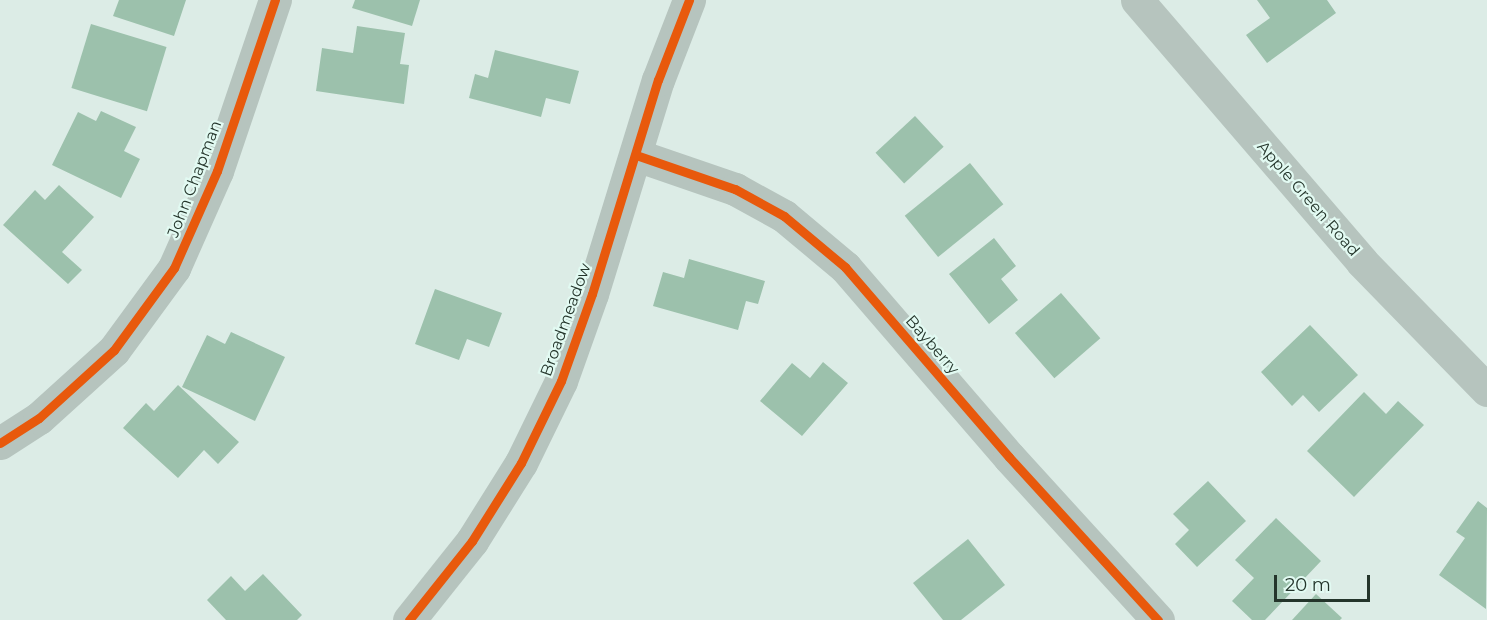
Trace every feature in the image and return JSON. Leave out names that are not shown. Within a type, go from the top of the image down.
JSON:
[{"type":"street","name":"John Chapman","points":[[0,442],[39,418],[114,350],[174,268],[217,171],[275,0]]},
{"type":"street","name":"Broadmeadow","points":[[409,620],[472,541],[520,463],[561,381],[636,155],[658,80],[689,0]]},
{"type":"street","name":"Apple Green Road","points":[[1144,2],[1362,262],[1487,390]]},
{"type":"street","name":"Bayberry","points":[[636,155],[735,189],[784,216],[845,267],[1009,457],[1158,620]]},
{"type":"building","points":[[119,0],[186,0],[174,36],[113,16]]},
{"type":"building","points":[[355,0],[420,0],[412,26],[352,8]]},
{"type":"building","points":[[1257,0],[1327,0],[1336,13],[1267,63],[1246,35],[1270,18]]},
{"type":"building","points":[[91,24],[167,47],[147,111],[71,88]]},
{"type":"building","points":[[357,26],[405,33],[400,64],[409,65],[404,104],[316,91],[322,48],[353,53]]},
{"type":"building","points":[[495,50],[579,71],[570,104],[546,98],[541,117],[469,98],[475,74],[488,78]]},
{"type":"building","points":[[101,111],[136,127],[124,151],[140,159],[121,198],[52,165],[78,112],[96,121]]},
{"type":"building","points":[[915,116],[944,147],[904,184],[876,153]]},
{"type":"building","points":[[970,163],[1003,204],[938,257],[905,216]]},
{"type":"building","points":[[59,185],[94,217],[62,252],[82,270],[68,284],[3,225],[35,190],[45,200]]},
{"type":"building","points":[[994,238],[1016,266],[1001,279],[1018,300],[989,324],[949,274]]},
{"type":"building","points":[[689,259],[765,281],[758,304],[746,301],[738,330],[653,306],[663,272],[684,278]]},
{"type":"building","points":[[435,289],[502,313],[489,347],[467,339],[459,360],[415,344]]},
{"type":"building","points":[[1061,293],[1100,338],[1054,378],[1015,333]]},
{"type":"building","points":[[1310,325],[1358,375],[1319,412],[1303,395],[1292,406],[1261,372]]},
{"type":"building","points":[[231,332],[285,357],[255,421],[182,387],[207,335],[225,344]]},
{"type":"building","points":[[823,362],[848,383],[802,436],[760,401],[792,363],[810,378]]},
{"type":"building","points":[[178,385],[239,442],[218,464],[204,450],[178,478],[123,428],[146,403],[154,411]]},
{"type":"building","points":[[1364,392],[1386,414],[1398,401],[1424,425],[1354,497],[1307,451]]},
{"type":"building","points":[[1208,481],[1246,521],[1197,567],[1175,544],[1189,530],[1173,514]]},
{"type":"building","points":[[1478,501],[1487,508],[1486,609],[1439,575],[1465,538],[1456,532]]},
{"type":"building","points":[[1276,518],[1321,561],[1265,620],[1252,620],[1232,601],[1254,578],[1235,560]]},
{"type":"building","points":[[968,539],[1005,585],[961,620],[943,620],[913,583]]},
{"type":"building","points":[[263,574],[302,615],[297,620],[226,620],[207,600],[231,576],[245,591]]},
{"type":"building","points":[[1316,594],[1342,618],[1340,620],[1292,620]]},
{"type":"cycle path","points":[[0,443],[39,418],[114,350],[174,268],[217,171],[275,0]]},
{"type":"cycle path","points":[[409,620],[472,541],[521,463],[561,381],[592,294],[658,80],[689,0]]},
{"type":"cycle path","points":[[636,155],[735,189],[784,216],[845,267],[1009,457],[1158,620]]}]
